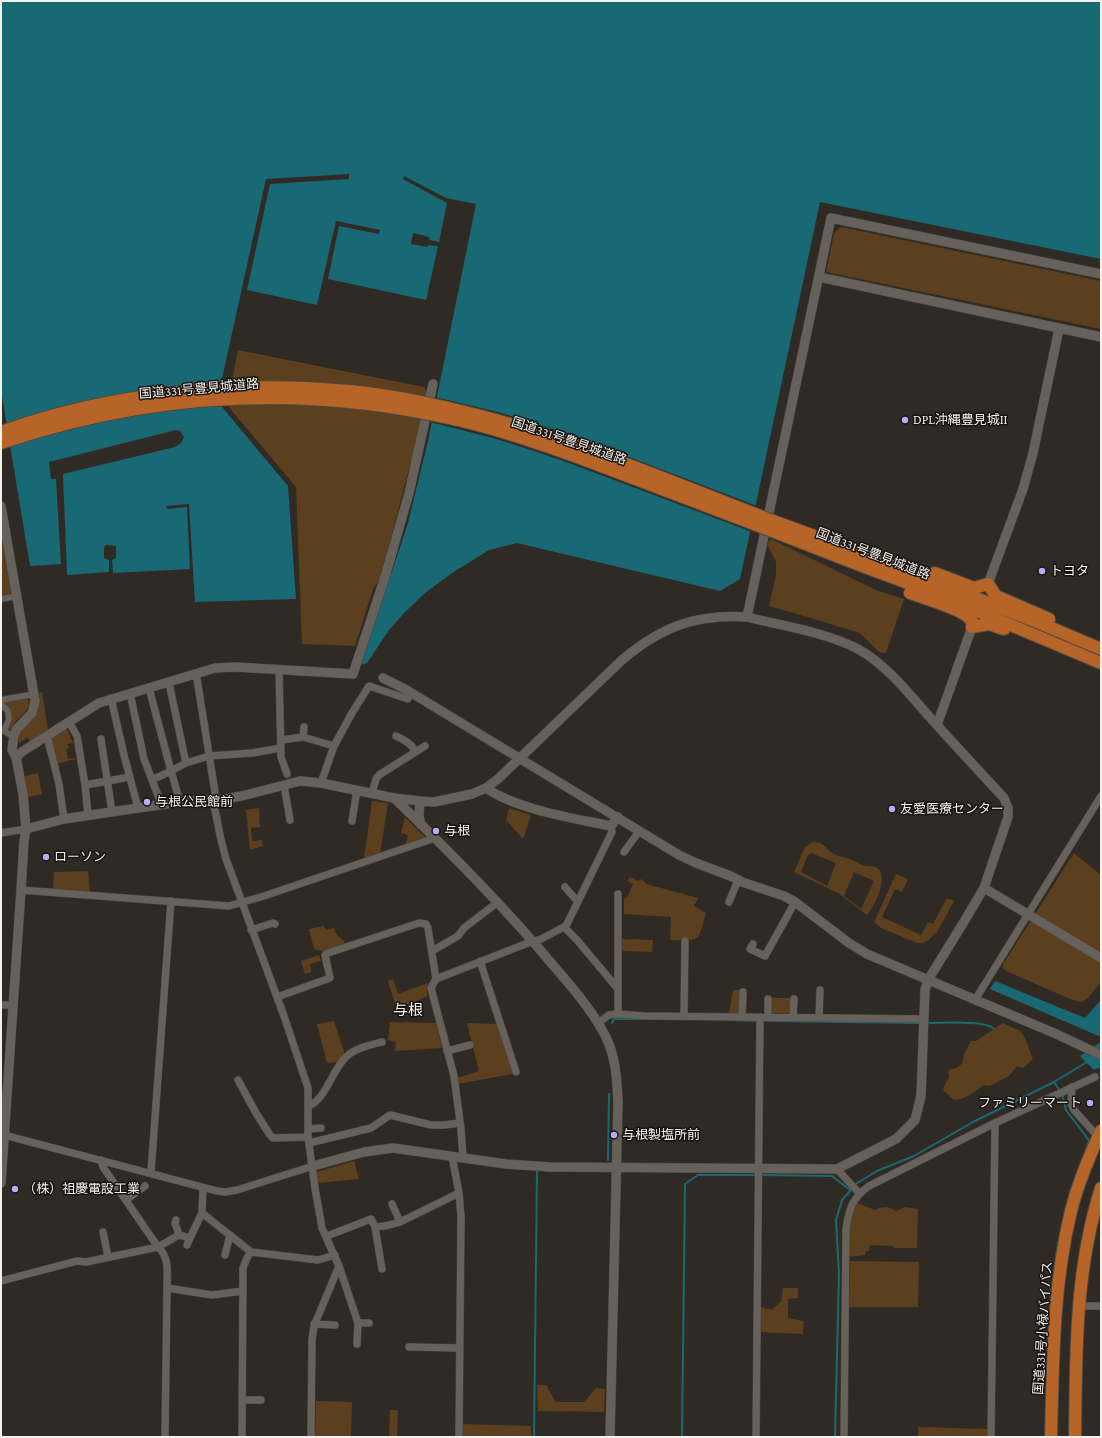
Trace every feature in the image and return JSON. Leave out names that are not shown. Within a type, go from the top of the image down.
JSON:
[{"type":"highway","name":"国道331号豊見城道路","points":[[1,432],[74,411],[117,401],[173,393],[222,389],[269,387],[350,391],[430,404],[512,424],[629,465],[862,566],[937,594],[1101,663]]},
{"type":"highway","name":"国道331号豊見城道路","points":[[1,443],[52,426],[120,411],[221,398],[272,397],[347,401],[425,413],[464,421],[543,445],[772,526],[869,556],[1101,649]]},
{"type":"highway","points":[[869,556],[885,556],[899,560],[974,588],[988,584],[996,596],[1051,620],[1101,649]]},
{"type":"highway","points":[[862,566],[902,590],[958,611],[969,617],[973,622],[972,627],[989,624],[996,626],[1101,670]]},
{"type":"highway","name":"国道331号小禄バイパス","points":[[1051,1437],[1055,1320],[1065,1238],[1078,1187],[1100,1134]]},
{"type":"highway","points":[[1074,1437],[1079,1306],[1086,1250],[1092,1219],[1101,1188]]},
{"type":"street","points":[[747,617],[831,218],[1101,274]]},
{"type":"street","points":[[819,277],[1101,337]]},
{"type":"street","points":[[988,584],[1023,489],[1033,453],[1059,329]]},
{"type":"street","points":[[16,757],[99,703],[112,698],[169,683],[193,674],[225,667],[353,674],[385,577],[409,493],[433,384]]},
{"type":"street","points":[[1,506],[35,701],[32,713],[17,729],[14,736],[12,750],[16,757],[23,794],[26,829],[1,1183]]},
{"type":"street","points":[[1,599],[12,597]]},
{"type":"street","points":[[1,833],[88,815],[160,804],[214,800],[242,796],[300,781],[321,783],[420,802],[434,802],[472,794],[486,788],[498,779],[622,660],[643,643],[677,625],[702,619],[733,616],[747,617],[832,638],[858,650],[875,661],[890,675],[1004,798],[1008,817],[984,888],[928,980],[925,990],[921,1096],[915,1120],[896,1139],[837,1169],[550,1167],[506,1164],[393,1148],[383,1148],[313,1166],[237,1190],[225,1192],[203,1188],[151,1172],[4,1135]]},
{"type":"street","points":[[937,725],[972,627]]},
{"type":"street","points":[[279,669],[281,757],[287,774]]},
{"type":"street","points":[[193,674],[197,679],[221,840],[232,878],[307,1082],[309,1140],[319,1213],[322,1228],[335,1255],[358,1323],[357,1344]]},
{"type":"street","points":[[383,678],[405,689],[679,855],[795,902],[858,949],[1089,1048],[1101,1055]]},
{"type":"street","points":[[169,683],[186,763]]},
{"type":"street","points":[[321,783],[334,746],[352,713],[370,686],[408,699]]},
{"type":"street","points":[[149,688],[180,802]]},
{"type":"street","points":[[130,694],[144,759],[160,804]]},
{"type":"street","points":[[1,700],[29,695]]},
{"type":"street","points":[[112,698],[138,808]]},
{"type":"street","points":[[1,704],[8,711],[9,719],[4,731],[9,734]]},
{"type":"street","points":[[69,722],[77,736],[85,784],[88,815]]},
{"type":"street","points":[[303,737],[304,727]]},
{"type":"street","points":[[47,736],[60,784],[64,819]]},
{"type":"street","points":[[396,736],[411,745],[415,752]]},
{"type":"street","points":[[152,780],[186,763],[209,756],[252,753],[303,737],[334,746]]},
{"type":"street","points":[[101,739],[112,812]]},
{"type":"street","points":[[372,793],[376,779],[379,775],[415,752],[418,752],[425,746]]},
{"type":"street","points":[[85,784],[130,777]]},
{"type":"street","points":[[284,785],[290,820]]},
{"type":"street","points":[[486,788],[500,797],[523,805],[611,826]]},
{"type":"street","points":[[352,821],[357,790]]},
{"type":"street","points":[[975,1000],[1101,796]]},
{"type":"street","points":[[394,798],[422,824],[498,902],[533,941],[584,1002],[606,1038],[616,1069],[618,1102],[610,1437]]},
{"type":"street","points":[[420,802],[419,816],[422,824]]},
{"type":"street","points":[[436,979],[480,961],[539,940],[564,927],[568,923],[612,832],[611,826],[618,817]]},
{"type":"street","points":[[624,852],[640,830]]},
{"type":"street","points":[[21,890],[229,906],[435,838]]},
{"type":"street","points":[[729,902],[738,880]]},
{"type":"street","points":[[565,887],[578,902]]},
{"type":"street","points":[[984,888],[1101,958]]},
{"type":"street","points":[[618,894],[618,1014]]},
{"type":"street","points":[[151,1172],[171,901]]},
{"type":"street","points":[[432,951],[458,936],[464,928],[498,902]]},
{"type":"street","points":[[753,944],[750,949],[765,956],[795,902]]},
{"type":"street","points":[[251,930],[273,922],[276,924]]},
{"type":"street","points":[[277,997],[330,978],[325,955],[328,953],[419,923],[426,924],[428,928],[436,979],[431,988],[454,1076],[464,1153],[463,1158]]},
{"type":"street","points":[[564,927],[577,940],[618,989]]},
{"type":"street","points":[[684,1016],[685,941]]},
{"type":"street","points":[[480,961],[516,1072]]},
{"type":"street","points":[[819,1018],[820,990]]},
{"type":"street","points":[[742,1017],[743,992]]},
{"type":"street","points":[[756,1437],[758,1169],[764,1017],[768,999]]},
{"type":"street","points":[[793,1018],[794,999]]},
{"type":"street","points":[[1,1005],[13,1004]]},
{"type":"street","points":[[598,1023],[609,1015],[618,1014],[924,1019]]},
{"type":"street","points":[[309,1106],[313,1104],[323,1093],[341,1062],[346,1057],[353,1051],[382,1042]]},
{"type":"street","points":[[447,1051],[470,1045]]},
{"type":"street","points":[[844,1437],[846,1229],[848,1215],[852,1204],[859,1193],[869,1186],[995,1123],[1095,1077]]},
{"type":"street","points":[[238,1080],[256,1113],[273,1138],[309,1140],[371,1128],[390,1115],[431,1125],[460,1123]]},
{"type":"street","points":[[1070,1088],[1071,1104],[1074,1110],[1100,1134]]},
{"type":"street","points":[[991,1437],[995,1123]]},
{"type":"street","points":[[308,1129],[321,1128]]},
{"type":"street","points":[[452,1156],[459,1193],[461,1216],[460,1437]]},
{"type":"street","points":[[101,1160],[103,1167],[158,1247],[166,1256],[168,1288],[165,1437]]},
{"type":"street","points":[[837,1169],[846,1181],[859,1193]]},
{"type":"street","points":[[126,1200],[145,1186]]},
{"type":"street","points":[[187,1246],[202,1213],[203,1188]]},
{"type":"street","points":[[375,1227],[400,1222],[459,1193]]},
{"type":"street","points":[[392,1204],[400,1222]]},
{"type":"street","points":[[202,1213],[251,1252],[318,1260],[335,1255]]},
{"type":"street","points":[[327,1236],[371,1219],[375,1227],[382,1269]]},
{"type":"street","points":[[176,1220],[175,1224],[179,1235]]},
{"type":"street","points":[[103,1232],[108,1258]]},
{"type":"street","points":[[1,1281],[77,1261],[86,1262],[158,1247],[179,1235],[190,1238]]},
{"type":"street","points":[[225,1255],[230,1235]]},
{"type":"street","points":[[242,1437],[243,1268],[251,1252]]},
{"type":"street","points":[[311,1437],[312,1340],[314,1324],[339,1266]]},
{"type":"street","points":[[168,1288],[212,1295],[243,1291]]},
{"type":"street","points":[[1079,1306],[1101,1306]]},
{"type":"street","points":[[358,1323],[369,1323]]},
{"type":"street","points":[[314,1324],[336,1325]]},
{"type":"street","points":[[409,1347],[460,1348]]},
{"type":"street","points":[[242,1400],[261,1400]]},
{"type":"shaded area","points":[[841,227],[1101,281],[1101,329],[826,272],[834,234]]},
{"type":"shaded area","points":[[238,350],[424,387],[427,392],[414,450],[380,579],[373,589],[355,646],[302,644],[296,487],[227,405]]},
{"type":"shaded area","points":[[1,533],[11,591],[9,595],[1,596]]},
{"type":"shaded area","points":[[771,539],[876,590],[904,599],[886,653],[879,652],[860,633],[769,606],[776,575],[776,562],[767,544]]},
{"type":"shaded area","points":[[42,692],[48,730],[31,743],[27,738],[19,743],[21,731],[34,716],[39,702],[39,693]]},
{"type":"shaded area","points":[[26,698],[28,699],[29,703],[27,709],[8,732],[6,730],[10,709],[3,702]]},
{"type":"shaded area","points":[[67,729],[73,743],[68,744],[69,748],[66,749],[68,759],[76,759],[56,764],[49,740]]},
{"type":"shaded area","points":[[38,773],[42,794],[28,797],[24,776]]},
{"type":"shaded area","points":[[372,801],[388,803],[380,854],[364,858]]},
{"type":"shaded area","points":[[259,808],[260,827],[251,828],[252,841],[262,840],[263,846],[250,850],[246,810]]},
{"type":"shaded area","points":[[509,808],[531,815],[523,839],[506,820]]},
{"type":"shaded area","points":[[405,817],[425,837],[406,844],[408,835],[401,833]]},
{"type":"shaded area","points":[[813,842],[821,843],[836,855],[850,859],[862,865],[877,868],[881,872],[882,878],[880,892],[867,915],[838,893],[794,872],[805,847]],"holes":[[[811,853],[836,863],[827,886],[801,872],[808,855]],[[854,872],[874,881],[861,909],[844,896]]]},
{"type":"shaded area","points":[[1074,853],[1101,875],[1101,982],[1088,998],[1082,1002],[1070,999],[1006,971],[1003,968],[1003,964]]},
{"type":"shaded area","points":[[88,871],[90,893],[53,891],[54,872]]},
{"type":"shaded area","points":[[896,874],[908,879],[902,892],[895,889],[882,917],[921,935],[928,922],[933,924],[947,898],[954,901],[936,934],[934,933],[929,940],[925,942],[917,943],[881,928],[874,922]]},
{"type":"shaded area","points":[[630,877],[638,881],[642,879],[646,884],[698,898],[694,906],[706,913],[697,938],[693,940],[670,940],[671,917],[624,914],[624,899],[628,896],[633,884],[627,881]]},
{"type":"shaded area","points":[[324,926],[326,930],[334,928],[339,937],[344,941],[345,945],[326,952],[314,949],[309,929]]},
{"type":"shaded area","points":[[622,939],[653,940],[652,952],[623,951],[621,946]]},
{"type":"shaded area","points":[[319,955],[321,961],[310,964],[311,972],[305,974],[301,961]]},
{"type":"shaded area","points":[[393,979],[398,994],[428,983],[427,996],[397,1010],[388,981]]},
{"type":"shaded area","points":[[733,990],[739,990],[739,1013],[729,1013]]},
{"type":"shaded area","points":[[771,998],[791,998],[791,1013],[771,1013]]},
{"type":"shaded area","points":[[334,1021],[345,1055],[337,1062],[327,1063],[317,1024]]},
{"type":"shaded area","points":[[390,1022],[436,1023],[442,1048],[395,1051],[396,1042],[388,1040]]},
{"type":"shaded area","points":[[467,1023],[498,1024],[510,1059],[512,1074],[458,1084],[457,1078],[479,1071]]},
{"type":"shaded area","points":[[1003,1023],[1020,1031],[1024,1036],[1033,1059],[1023,1068],[1017,1066],[1009,1076],[990,1086],[984,1085],[966,1097],[954,1100],[943,1090],[949,1078],[948,1072],[950,1069],[954,1069],[962,1064],[964,1054],[971,1041],[976,1041]]},
{"type":"shaded area","points":[[354,1161],[359,1179],[319,1183],[317,1181],[317,1172]]},
{"type":"shaded area","points":[[857,1203],[875,1210],[886,1207],[896,1211],[905,1207],[918,1209],[917,1248],[894,1248],[893,1246],[870,1245],[869,1251],[866,1251],[865,1255],[849,1257],[849,1236],[854,1209]]},
{"type":"shaded area","points":[[850,1261],[919,1262],[918,1307],[849,1307]]},
{"type":"shaded area","points":[[783,1288],[798,1288],[798,1298],[788,1299],[788,1318],[804,1321],[803,1334],[760,1332],[761,1307],[772,1310],[781,1301]]},
{"type":"shaded area","points":[[537,1385],[546,1385],[556,1402],[584,1402],[596,1388],[605,1389],[604,1412],[538,1411]]},
{"type":"shaded area","points":[[316,1401],[352,1402],[351,1437],[315,1437]]},
{"type":"shaded area","points":[[390,1410],[398,1410],[397,1437],[389,1437]]},
{"type":"shaded area","points":[[463,1424],[531,1426],[531,1437],[462,1437]]},
{"type":"shaded area","points":[[918,1427],[988,1429],[988,1437],[918,1437]]},
{"type":"water","points":[[1,1],[1101,1],[1101,259],[820,202],[740,579],[720,591],[517,543],[489,550],[452,573],[425,593],[389,630],[367,663],[361,665],[408,523],[428,441],[476,204],[446,198],[404,176],[403,179],[447,203],[439,242],[430,240],[429,237],[413,233],[411,244],[427,247],[429,245],[438,246],[426,300],[328,279],[339,226],[379,234],[380,230],[336,221],[317,305],[247,290],[270,184],[349,179],[349,174],[266,179],[217,401],[288,486],[296,599],[195,602],[189,504],[166,506],[167,509],[187,507],[190,569],[113,573],[112,560],[116,558],[116,546],[106,545],[104,547],[104,558],[109,560],[109,572],[67,575],[63,474],[175,447],[181,443],[184,437],[180,431],[176,430],[49,462],[51,479],[56,479],[61,564],[30,566],[1,390]]},
{"type":"water","points":[[995,981],[1085,1018],[1101,1000],[1101,1037],[990,989]]},
{"type":"water","points":[[1101,1042],[1101,1067],[1094,1070],[1080,1056]]},
{"type":"pier","points":[[435,397],[498,412],[577,437],[757,506],[752,532],[531,450],[493,438],[430,422]]},
{"type":"waterway","points":[[612,1023],[614,1019],[646,1019]]},
{"type":"waterway","points":[[729,1020],[757,1021]]},
{"type":"waterway","points":[[769,1021],[919,1023]]},
{"type":"waterway","points":[[929,1023],[974,1023],[990,1026],[994,1029]]},
{"type":"waterway","points":[[854,1185],[877,1171],[914,1156],[973,1122],[1054,1082],[1087,1062]]},
{"type":"waterway","points":[[1054,1082],[1060,1091]]},
{"type":"waterway","points":[[608,1160],[609,1094]]},
{"type":"waterway","points":[[1062,1094],[1066,1110],[1091,1143]]},
{"type":"waterway","points":[[1074,1181],[1089,1141]]},
{"type":"waterway","points":[[534,1437],[537,1171]]},
{"type":"waterway","points":[[682,1437],[685,1184],[698,1175],[756,1175]]},
{"type":"waterway","points":[[761,1175],[832,1176],[850,1190]]},
{"type":"waterway","points":[[835,1437],[839,1274],[836,1220],[842,1200],[852,1189]]},
{"type":"waterway","points":[[1069,1195],[1071,1189]]},
{"type":"waterway","points":[[1056,1258],[1058,1242]]},
{"type":"waterway","points":[[1051,1293],[1054,1274]]},
{"type":"waterway","points":[[1050,1312],[1051,1298]]},
{"type":"place","name":"DPL沖縄豊見城II","points":[[905,420]]},
{"type":"place","name":"トヨタ","points":[[1042,571]]},
{"type":"place","name":"与根公民館前","points":[[147,802]]},
{"type":"place","name":"友愛医療センター","points":[[892,809]]},
{"type":"place","name":"与根","points":[[436,831]]},
{"type":"place","name":"ローソン","points":[[46,857]]},
{"type":"place","name":"ファミリーマート","points":[[1090,1103]]},
{"type":"place","name":"与根製塩所前","points":[[614,1135]]},
{"type":"place","name":"（株）祖慶電設工業","points":[[15,1189]]},
{"type":"district","name":"与根","points":[[408,1010]]}]
